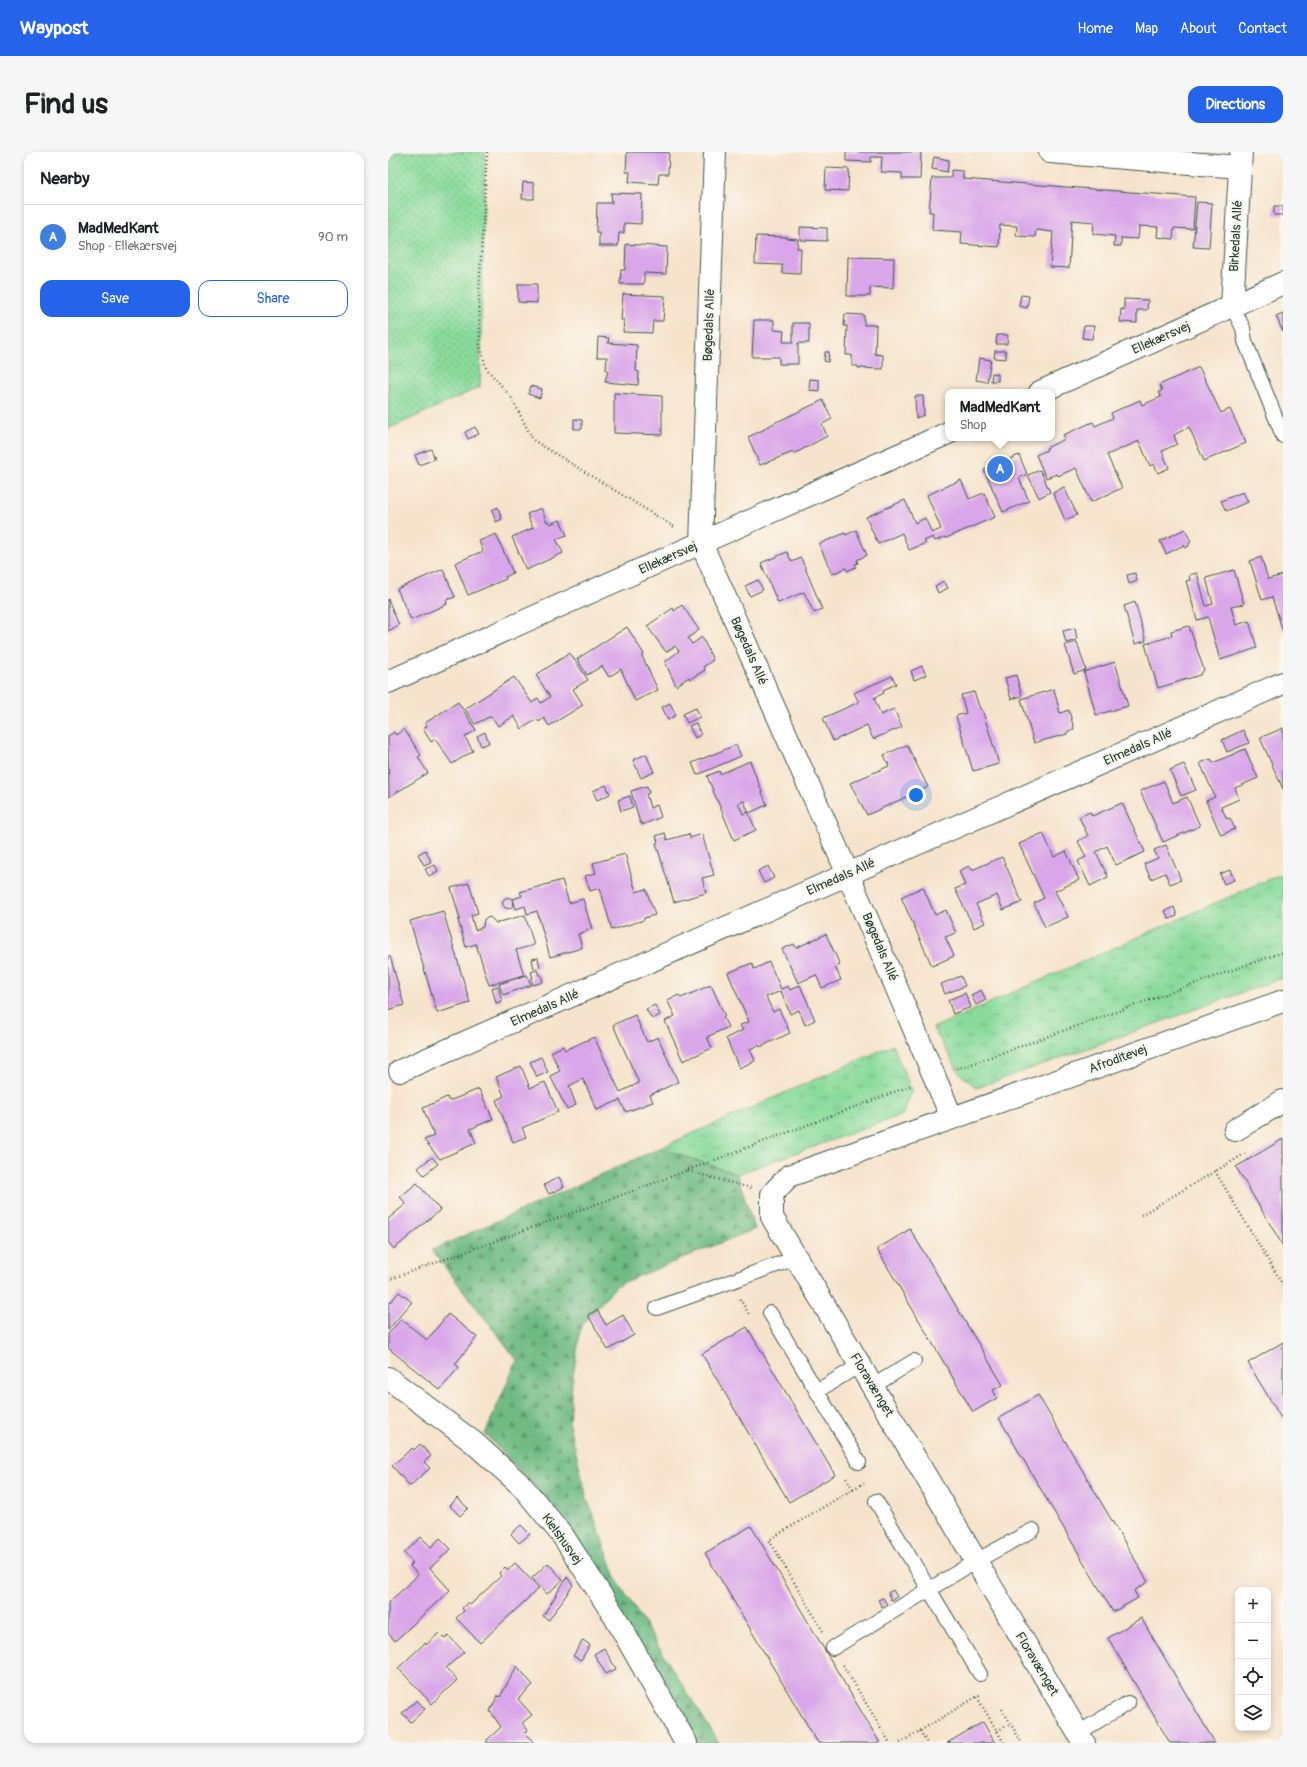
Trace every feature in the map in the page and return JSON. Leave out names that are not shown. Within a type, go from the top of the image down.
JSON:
[{"type":"street","name":"Bøgedals Allé","points":[[715,152],[701,543],[848,874],[952,1118]]},
{"type":"street","name":"Birkedals Allé","points":[[1050,152],[1241,159],[1232,306]]},
{"type":"street","name":"Ellekærsvej","points":[[1047,389],[1283,283]]},
{"type":"street","name":"Ellekærsvej","points":[[388,682],[945,434]]},
{"type":"street","name":"Elmedals Allé","points":[[400,1072],[1283,683]]},
{"type":"street","name":"Afroditevej","points":[[952,1118],[1283,1001]]},
{"type":"street","points":[[1235,1130],[1283,1101]]},
{"type":"street","points":[[772,1194],[788,1176],[952,1118]]},
{"type":"street","name":"Floravænget","points":[[772,1194],[772,1218],[1081,1738]]},
{"type":"street","name":"Kielshusvej","points":[[388,1378],[473,1442],[522,1486],[563,1536],[615,1617],[686,1743]]},
{"type":"lane","points":[[1232,306],[1243,328],[1245,340],[1283,436]]},
{"type":"lane","points":[[656,1308],[796,1258]]},
{"type":"lane","points":[[770,1313],[859,1462]]},
{"type":"lane","points":[[873,1386],[914,1360]]},
{"type":"lane","points":[[817,1391],[860,1365]]},
{"type":"lane","points":[[876,1501],[980,1674]]},
{"type":"lane","points":[[833,1648],[976,1561],[1033,1530]]},
{"type":"lane","points":[[1081,1738],[1128,1703]]},
{"type":"path","points":[[487,152],[479,293],[480,346],[486,368],[511,397],[533,440],[701,543]]},
{"type":"path","points":[[388,1280],[935,1077],[1283,952]]},
{"type":"path","points":[[1141,1215],[1249,1151]]},
{"type":"path","points":[[687,1170],[772,1194]]},
{"type":"path","points":[[1215,1171],[1283,1285]]},
{"type":"path","points":[[729,1282],[752,1320]]},
{"type":"path","points":[[845,1476],[853,1489],[769,1540],[890,1743]]},
{"type":"path","points":[[900,1743],[988,1690],[980,1674]]},
{"type":"path","points":[[977,1697],[1004,1743]]},
{"type":"path","points":[[1002,1709],[1022,1743]]},
{"type":"path","points":[[997,1731],[1010,1724]]},
{"type":"path","points":[[920,1731],[927,1743]]},
{"type":"green space","points":[[388,152],[485,152],[480,387],[388,429]]},
{"type":"green space","points":[[1283,873],[1283,978],[977,1088],[960,1074],[933,1028]]},
{"type":"green space","points":[[893,1045],[912,1092],[902,1115],[737,1174],[660,1148]]},
{"type":"green space","points":[[660,1148],[737,1174],[755,1229],[617,1285],[581,1326],[572,1383],[569,1424],[587,1498],[617,1580],[719,1743],[689,1743],[566,1520],[485,1434],[517,1360],[432,1250]]},
{"type":"building","points":[[627,152],[669,152],[668,174],[659,174],[658,184],[629,182],[630,172],[626,172]]},
{"type":"building","points":[[846,152],[921,152],[920,179],[902,179],[902,173],[881,172],[882,157],[871,157],[871,162],[846,161]]},
{"type":"building","points":[[934,157],[949,160],[947,172],[932,169]]},
{"type":"building","points":[[826,168],[849,169],[848,191],[825,190]]},
{"type":"building","points":[[951,170],[963,171],[963,179],[1195,197],[1193,229],[1174,228],[1173,239],[1157,237],[1158,227],[1139,226],[1138,239],[1121,238],[1121,246],[1114,246],[1115,236],[1093,234],[1094,222],[1072,220],[1069,268],[1050,267],[1053,232],[1036,230],[1035,237],[1016,236],[1017,226],[1000,225],[999,247],[961,244],[962,232],[932,230],[933,212],[929,212],[932,178],[951,178]]},
{"type":"building","points":[[523,182],[534,183],[534,199],[522,199]]},
{"type":"building","points":[[611,193],[642,194],[641,224],[624,223],[624,233],[619,233],[618,246],[599,246],[599,232],[596,232],[597,203],[612,203]]},
{"type":"building","points":[[1197,202],[1212,203],[1209,248],[1193,247]]},
{"type":"building","points":[[1274,206],[1283,206],[1283,215],[1274,215]]},
{"type":"building","points":[[800,227],[827,228],[827,241],[800,240]]},
{"type":"building","points":[[756,236],[787,237],[786,238],[798,239],[797,248],[801,248],[800,274],[782,273],[782,265],[755,264]]},
{"type":"building","points":[[626,244],[667,247],[666,274],[644,273],[644,284],[620,284],[621,270],[625,270]]},
{"type":"building","points":[[848,257],[894,258],[893,288],[870,287],[870,296],[847,296]]},
{"type":"building","points":[[518,284],[537,284],[537,303],[518,302]]},
{"type":"building","points":[[623,294],[665,296],[663,321],[653,321],[652,333],[623,332],[624,320],[621,320]]},
{"type":"building","points":[[1021,295],[1029,296],[1027,308],[1019,306]]},
{"type":"building","points":[[1124,299],[1148,300],[1147,310],[1137,310],[1137,323],[1120,322],[1121,309],[1124,310]]},
{"type":"building","points":[[1283,313],[1283,332],[1276,316]]},
{"type":"building","points":[[845,314],[864,315],[864,325],[876,325],[875,354],[883,355],[883,369],[858,368],[858,366],[852,366],[852,355],[846,355],[847,326],[844,326]]},
{"type":"building","points":[[754,320],[774,320],[774,330],[784,331],[783,342],[793,342],[793,323],[809,323],[809,343],[798,343],[798,364],[779,364],[779,357],[752,357]]},
{"type":"building","points":[[1084,326],[1094,326],[1092,339],[1082,338]]},
{"type":"building","points":[[997,335],[1008,335],[1007,344],[996,344]]},
{"type":"building","points":[[598,337],[609,338],[608,343],[637,345],[636,371],[639,372],[638,385],[605,382],[608,370],[606,370],[607,357],[597,357]]},
{"type":"building","points":[[995,351],[1006,351],[1006,359],[994,358]]},
{"type":"building","points":[[825,352],[829,352],[828,362],[824,361]]},
{"type":"building","points":[[979,358],[991,360],[987,382],[976,380]]},
{"type":"building","points":[[1199,367],[1221,413],[1230,409],[1246,443],[1204,461],[1189,427],[1174,435],[1177,444],[1162,451],[1169,468],[1158,473],[1154,464],[1150,466],[1139,441],[1107,455],[1122,488],[1091,502],[1076,468],[1058,476],[1057,474],[1046,478],[1036,455],[1047,450],[1046,448],[1065,439],[1063,435],[1093,422],[1095,426],[1113,418],[1111,413],[1140,400],[1142,405],[1161,397],[1158,392],[1162,391],[1159,385]]},
{"type":"building","points":[[992,373],[998,374],[998,381],[991,381]]},
{"type":"building","points":[[810,379],[819,380],[819,391],[809,390]]},
{"type":"building","points":[[531,386],[542,389],[540,398],[528,394]]},
{"type":"building","points":[[614,393],[662,396],[662,435],[614,433]]},
{"type":"building","points":[[915,396],[923,396],[924,415],[916,418]]},
{"type":"building","points":[[823,400],[832,419],[822,424],[827,436],[794,454],[793,452],[760,465],[748,437]]},
{"type":"building","points":[[574,419],[582,420],[582,429],[574,429]]},
{"type":"building","points":[[475,427],[479,434],[468,439],[465,432]]},
{"type":"building","points":[[431,449],[435,459],[419,465],[415,455]]},
{"type":"building","points":[[1019,455],[1027,474],[1019,478],[1029,501],[1003,512],[984,470]]},
{"type":"building","points":[[1040,470],[1050,492],[1039,498],[1028,475]]},
{"type":"building","points":[[961,480],[969,499],[984,493],[995,517],[946,538],[945,537],[935,541],[933,537],[924,541],[926,543],[909,550],[902,533],[878,544],[866,517],[905,500],[915,523],[925,518],[932,533],[941,529],[927,495]]},
{"type":"building","points":[[1064,487],[1077,515],[1065,520],[1053,493]]},
{"type":"building","points":[[1243,492],[1248,502],[1226,511],[1221,501]]},
{"type":"building","points":[[498,507],[502,519],[496,522],[492,510]]},
{"type":"building","points":[[541,508],[547,522],[550,524],[560,520],[567,535],[556,539],[563,553],[526,570],[512,537],[533,528],[527,514]]},
{"type":"building","points":[[1185,529],[1191,542],[1189,543],[1189,546],[1185,548],[1184,545],[1166,554],[1160,541]]},
{"type":"building","points":[[856,530],[867,555],[857,560],[858,563],[855,564],[856,567],[847,571],[846,568],[832,574],[819,544]]},
{"type":"building","points":[[496,534],[513,573],[505,577],[506,579],[468,595],[455,563],[483,551],[479,541]]},
{"type":"building","points":[[787,552],[792,562],[801,558],[822,609],[814,613],[804,592],[778,603],[761,563]]},
{"type":"building","points":[[1261,557],[1268,579],[1283,575],[1283,632],[1272,597],[1262,600],[1250,561]]},
{"type":"building","points":[[443,569],[455,597],[446,600],[447,604],[411,620],[397,589]]},
{"type":"building","points":[[1234,570],[1244,604],[1231,607],[1236,625],[1249,621],[1257,648],[1220,660],[1208,617],[1197,620],[1186,581],[1190,580],[1189,575],[1197,573],[1206,606],[1213,604],[1206,578]]},
{"type":"building","points":[[1135,573],[1137,581],[1129,584],[1127,575]]},
{"type":"building","points":[[758,580],[763,590],[750,596],[745,586]]},
{"type":"building","points":[[944,581],[948,588],[938,593],[935,586]]},
{"type":"building","points":[[388,599],[399,625],[388,631]]},
{"type":"building","points":[[1135,602],[1146,641],[1135,644],[1124,606]]},
{"type":"building","points":[[682,605],[699,630],[688,638],[692,644],[702,637],[713,660],[703,667],[705,670],[690,679],[689,677],[676,686],[665,662],[679,651],[675,646],[666,652],[647,626],[673,608],[674,611]]},
{"type":"building","points":[[1189,626],[1204,670],[1200,675],[1158,688],[1145,644],[1172,636],[1171,631]]},
{"type":"building","points":[[627,627],[644,654],[642,656],[658,690],[635,701],[621,669],[609,677],[602,666],[587,675],[577,659]]},
{"type":"building","points":[[1075,628],[1077,640],[1066,643],[1063,631]]},
{"type":"building","points":[[1077,642],[1086,670],[1074,674],[1065,645]]},
{"type":"building","points":[[570,653],[588,680],[573,689],[583,705],[549,726],[544,718],[539,722],[537,719],[522,729],[514,716],[498,726],[491,716],[475,724],[465,709],[514,677],[532,703],[538,698],[541,703],[550,697],[536,675]]},
{"type":"building","points":[[1115,662],[1128,706],[1096,715],[1084,672]]},
{"type":"building","points":[[922,666],[926,675],[914,680],[911,671]]},
{"type":"building","points":[[1016,675],[1022,696],[1011,699],[1005,678]]},
{"type":"building","points":[[892,676],[896,684],[883,690],[884,693],[874,698],[881,715],[894,709],[902,727],[873,739],[867,725],[833,741],[823,718],[859,702],[854,693]]},
{"type":"building","points":[[1054,689],[1060,713],[1069,710],[1074,729],[1067,732],[1067,734],[1034,743],[1021,699]]},
{"type":"building","points":[[974,692],[980,709],[982,709],[999,764],[973,771],[956,716],[966,713],[961,695]]},
{"type":"building","points":[[458,702],[476,730],[465,737],[473,751],[452,764],[435,739],[431,742],[423,729],[427,726],[425,723]]},
{"type":"building","points":[[670,703],[676,715],[668,720],[662,707]]},
{"type":"building","points":[[696,708],[700,717],[687,723],[683,714]]},
{"type":"building","points":[[696,723],[701,735],[695,738],[689,726]]},
{"type":"building","points":[[1283,728],[1283,789],[1260,738]]},
{"type":"building","points":[[404,729],[421,755],[418,757],[428,773],[389,797],[388,736],[394,732],[396,735]]},
{"type":"building","points":[[1243,730],[1249,743],[1227,752],[1222,740]]},
{"type":"building","points":[[485,732],[489,743],[481,746],[477,736]]},
{"type":"building","points":[[736,745],[741,756],[697,775],[692,763]]},
{"type":"building","points":[[907,745],[928,787],[867,815],[850,783],[889,766],[884,755]]},
{"type":"building","points":[[1245,749],[1258,778],[1235,788],[1239,799],[1221,807],[1227,819],[1230,818],[1235,829],[1221,835],[1206,801],[1215,797],[1200,763],[1211,759],[1213,763]]},
{"type":"building","points":[[646,754],[654,772],[641,778],[633,760]]},
{"type":"building","points":[[750,761],[767,805],[749,813],[744,801],[738,803],[743,814],[748,812],[756,830],[734,840],[707,776],[719,771],[720,774]]},
{"type":"building","points":[[1184,764],[1196,790],[1181,796],[1170,770]]},
{"type":"building","points":[[1164,781],[1173,803],[1187,797],[1200,826],[1163,842],[1140,791]]},
{"type":"building","points":[[606,785],[610,794],[597,800],[593,791]]},
{"type":"building","points":[[647,786],[649,793],[646,794],[650,808],[657,805],[661,817],[642,825],[642,823],[640,823],[631,791]]},
{"type":"building","points":[[630,796],[633,807],[621,811],[618,800]]},
{"type":"building","points":[[1122,803],[1145,852],[1116,865],[1107,846],[1096,852],[1108,877],[1090,886],[1078,861],[1086,857],[1078,841],[1088,836],[1079,817],[1090,812],[1092,816]]},
{"type":"building","points":[[665,833],[667,840],[689,834],[690,838],[702,834],[714,875],[702,878],[706,893],[674,902],[656,843],[658,842],[656,836]]},
{"type":"building","points":[[1043,833],[1054,857],[1066,851],[1079,880],[1055,891],[1068,917],[1045,927],[1034,903],[1044,898],[1019,844]]},
{"type":"building","points":[[1166,845],[1181,880],[1170,884],[1165,873],[1151,879],[1144,864],[1158,858],[1154,850]]},
{"type":"building","points":[[426,850],[431,862],[424,865],[418,854]]},
{"type":"building","points":[[625,854],[636,892],[646,889],[655,915],[612,930],[600,888],[590,891],[585,876],[596,873],[593,863]]},
{"type":"building","points":[[1002,857],[1022,902],[1003,910],[997,895],[976,904],[985,923],[974,928],[955,889],[965,885],[959,871],[969,866],[972,870]]},
{"type":"building","points":[[435,865],[438,871],[429,876],[425,869]]},
{"type":"building","points":[[768,866],[774,878],[764,883],[758,871]]},
{"type":"building","points":[[1230,870],[1234,880],[1224,884],[1220,874]]},
{"type":"building","points":[[562,880],[569,903],[583,899],[592,929],[578,934],[582,948],[550,957],[537,911],[527,914],[525,906],[516,909],[513,899],[522,896],[520,892]]},
{"type":"building","points":[[469,883],[478,913],[471,915],[475,930],[483,927],[484,919],[490,917],[496,923],[525,915],[534,945],[516,950],[524,975],[489,985],[476,944],[466,947],[451,888]]},
{"type":"building","points":[[923,887],[935,915],[946,910],[956,933],[945,937],[954,956],[932,966],[901,897]]},
{"type":"building","points":[[508,897],[512,899],[514,903],[512,907],[508,909],[504,907],[502,903],[504,899]]},
{"type":"building","points":[[1174,907],[1177,916],[1169,919],[1165,911]]},
{"type":"building","points":[[443,911],[470,1003],[437,1013],[410,921]]},
{"type":"building","points":[[826,934],[840,965],[835,967],[841,980],[822,988],[816,975],[798,983],[782,949],[794,944],[796,948]]},
{"type":"building","points":[[388,956],[390,956],[404,1005],[388,1010]]},
{"type":"building","points":[[538,958],[540,967],[534,969],[532,959]]},
{"type":"building","points":[[769,962],[781,989],[788,986],[790,990],[800,985],[815,1020],[805,1025],[799,1010],[790,1014],[781,991],[766,997],[773,1012],[779,1009],[790,1033],[760,1047],[759,1045],[750,1049],[755,1061],[739,1068],[726,1038],[743,1030],[740,1025],[749,1022],[728,973],[752,963],[754,969]]},
{"type":"building","points":[[537,970],[539,975],[541,975],[543,982],[533,985],[531,972]]},
{"type":"building","points":[[527,975],[531,985],[503,995],[499,984]]},
{"type":"building","points":[[961,976],[965,986],[945,994],[941,984]]},
{"type":"building","points":[[711,985],[725,1016],[723,1017],[728,1027],[707,1037],[712,1048],[683,1061],[665,1021],[675,1016],[667,1000],[679,995],[681,998]]},
{"type":"building","points":[[498,986],[502,1001],[496,1003],[492,988]]},
{"type":"building","points":[[981,990],[986,1000],[976,1005],[971,995]]},
{"type":"building","points":[[965,993],[971,1007],[953,1014],[948,1000]]},
{"type":"building","points":[[655,1005],[660,1015],[652,1019],[646,1009]]},
{"type":"building","points":[[635,1015],[647,1042],[658,1037],[678,1082],[650,1095],[653,1102],[626,1112],[620,1100],[597,1110],[583,1079],[569,1086],[576,1105],[567,1109],[550,1076],[560,1071],[551,1052],[563,1046],[565,1050],[594,1037],[620,1092],[639,1083],[613,1025]]},
{"type":"building","points":[[541,1057],[548,1072],[537,1077],[530,1062]]},
{"type":"building","points":[[521,1066],[530,1088],[545,1082],[558,1112],[522,1128],[526,1137],[513,1142],[496,1100],[504,1096],[496,1077]]},
{"type":"building","points":[[479,1089],[493,1119],[470,1129],[476,1143],[440,1159],[424,1140],[434,1136],[423,1108],[447,1097],[449,1101]]},
{"type":"building","points":[[1283,1139],[1283,1246],[1236,1167]]},
{"type":"building","points":[[432,1157],[438,1164],[424,1175],[418,1168]]},
{"type":"building","points":[[559,1177],[564,1187],[549,1194],[544,1185]]},
{"type":"building","points":[[417,1183],[440,1210],[394,1249],[388,1242],[388,1219],[406,1204],[400,1197]]},
{"type":"building","points":[[910,1229],[1003,1385],[993,1390],[997,1398],[973,1412],[877,1249]]},
{"type":"building","points":[[399,1292],[412,1302],[388,1330],[388,1305]]},
{"type":"building","points":[[597,1310],[606,1325],[623,1315],[634,1335],[608,1350],[588,1315]]},
{"type":"building","points":[[448,1314],[477,1337],[455,1364],[459,1367],[440,1390],[388,1348],[388,1334],[401,1319],[427,1340]]},
{"type":"building","points":[[747,1327],[835,1475],[789,1502],[702,1354]]},
{"type":"building","points":[[1283,1342],[1283,1421],[1248,1363]]},
{"type":"building","points":[[1038,1395],[1148,1582],[1134,1591],[1138,1598],[1113,1612],[999,1418]]},
{"type":"building","points":[[420,1444],[431,1456],[424,1462],[430,1468],[410,1486],[392,1466],[412,1448],[414,1450]]},
{"type":"building","points":[[457,1498],[468,1508],[460,1516],[450,1506]]},
{"type":"building","points":[[521,1525],[530,1534],[519,1543],[511,1534]]},
{"type":"building","points":[[751,1526],[880,1743],[818,1743],[705,1553]]},
{"type":"building","points":[[421,1537],[431,1547],[440,1538],[451,1549],[430,1568],[450,1590],[395,1641],[388,1633],[388,1603],[418,1575],[410,1566],[413,1563],[404,1553]]},
{"type":"building","points":[[515,1563],[539,1588],[480,1643],[456,1618],[464,1611],[462,1608],[468,1602],[470,1605],[501,1576],[499,1573],[505,1567],[508,1570]]},
{"type":"building","points":[[548,1563],[563,1580],[547,1594],[532,1578]]},
{"type":"building","points":[[567,1577],[573,1585],[549,1620],[543,1616]]},
{"type":"building","points":[[893,1590],[897,1597],[891,1600],[888,1593]]},
{"type":"building","points":[[883,1598],[887,1604],[882,1607],[878,1600]]},
{"type":"building","points":[[1141,1618],[1215,1743],[1170,1743],[1108,1638]]},
{"type":"building","points":[[439,1633],[445,1639],[449,1636],[464,1652],[446,1668],[457,1680],[432,1704],[398,1668],[425,1643],[426,1645]]},
{"type":"building","points":[[583,1640],[590,1645],[581,1660],[573,1656]]},
{"type":"building","points":[[604,1648],[616,1669],[606,1674],[594,1654]]},
{"type":"building","points":[[517,1666],[533,1685],[518,1699],[532,1715],[522,1723],[528,1730],[525,1733],[534,1743],[487,1743],[487,1740],[501,1727],[490,1711],[498,1695],[500,1697]]},
{"type":"building","points":[[417,1700],[425,1709],[411,1722],[402,1713]]},
{"type":"building","points":[[983,1722],[995,1743],[947,1743]]},
{"type":"place","name":"MadMedKant","points":[[1000,469]]}]
